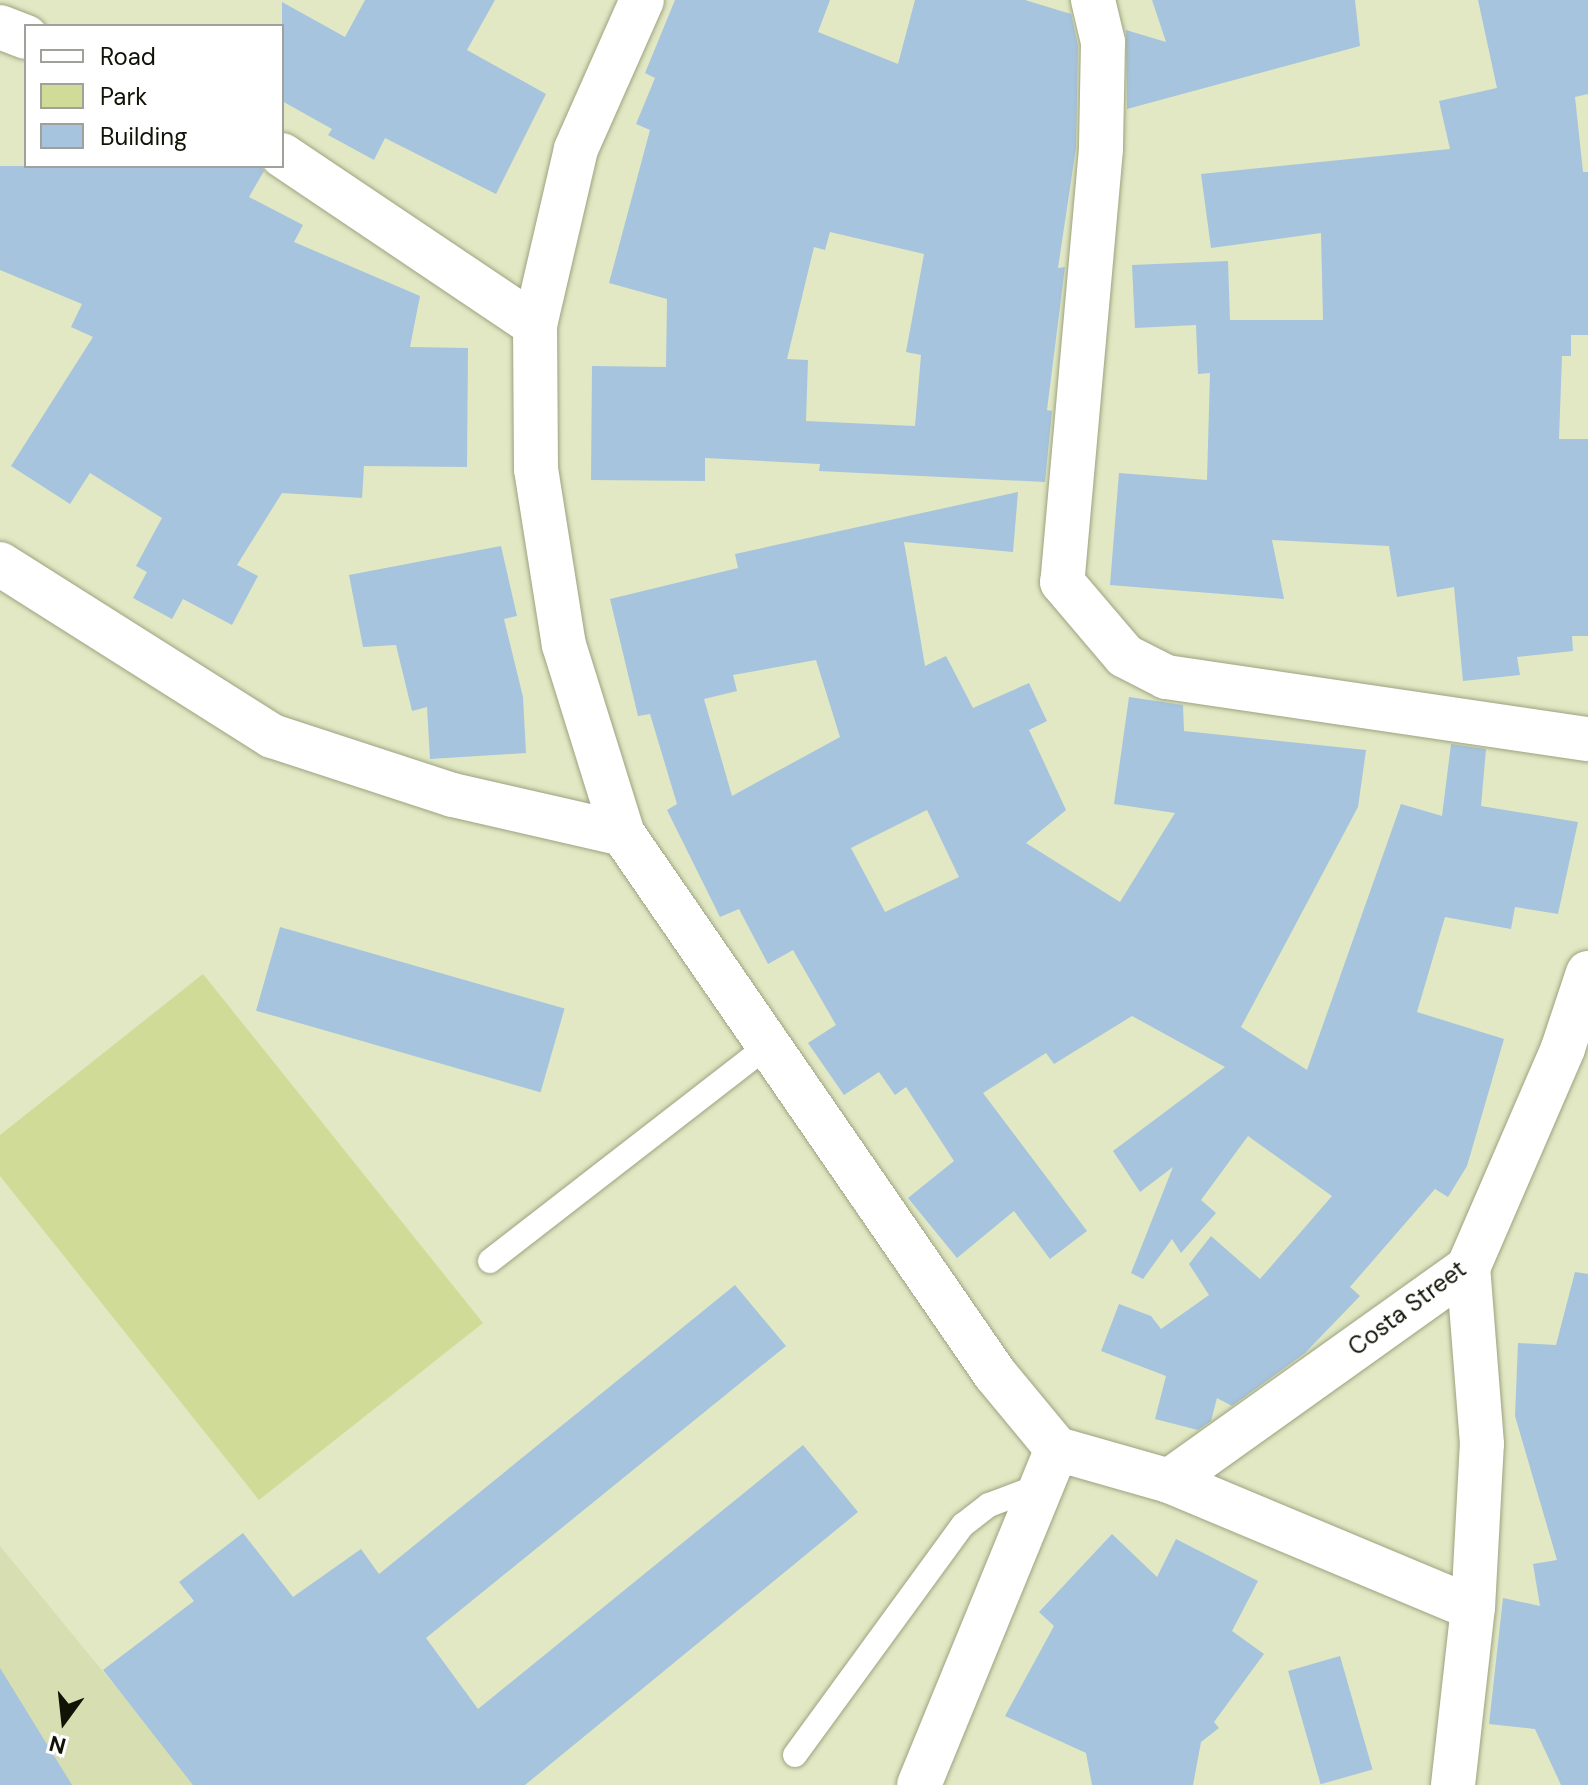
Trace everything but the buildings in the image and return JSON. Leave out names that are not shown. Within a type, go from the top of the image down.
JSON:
[{"type":"street","points":[[642,0],[576,149],[535,325],[536,469],[564,645],[623,834],[995,1374],[1049,1467]]},
{"type":"street","points":[[1093,0],[1103,42],[1101,149],[1062,582],[1125,656],[1166,677],[1588,739]]},
{"type":"street","points":[[0,27],[24,36]]},
{"type":"street","points":[[284,156],[535,325]]},
{"type":"street","points":[[0,564],[272,736],[453,795],[623,834]]},
{"type":"street","name":"Costa Street","points":[[1169,1481],[1468,1268],[1563,1048],[1588,973]]},
{"type":"street","points":[[1453,1785],[1473,1608],[1482,1444],[1468,1268]]},
{"type":"street","points":[[1049,1467],[1169,1481],[1473,1608]]},
{"type":"street","points":[[919,1785],[1049,1467]]},
{"type":"lane","points":[[490,1261],[768,1045]]},
{"type":"lane","points":[[795,1755],[963,1525],[1049,1467]]},
{"type":"shaded area","points":[[0,1546],[196,1785],[0,1785]]},
{"type":"green space","points":[[203,974],[483,1323],[259,1500],[0,1176],[0,1135]]}]
